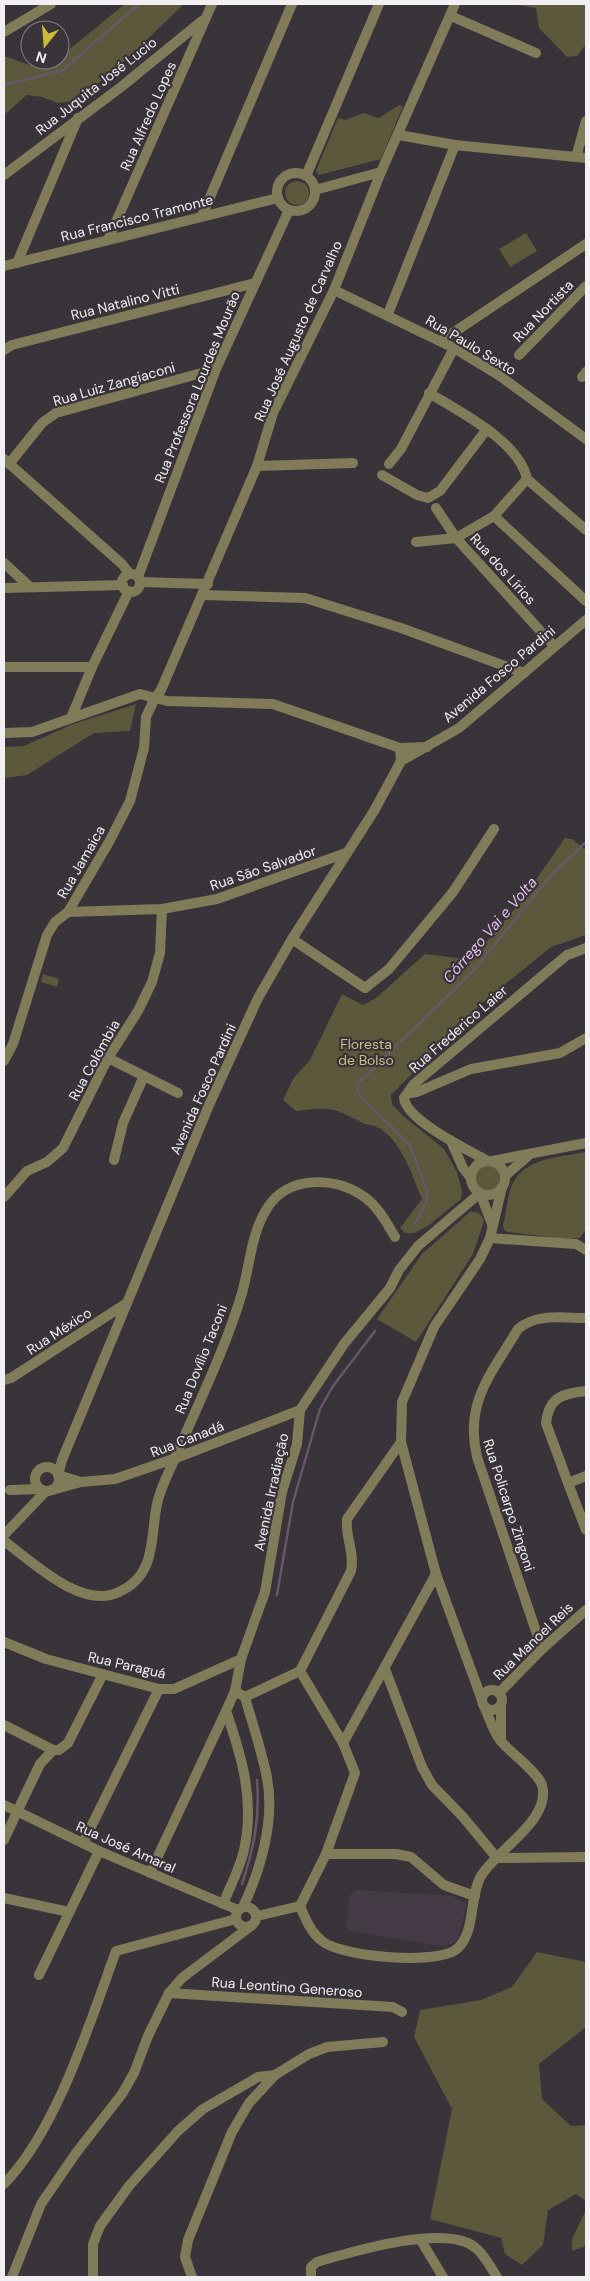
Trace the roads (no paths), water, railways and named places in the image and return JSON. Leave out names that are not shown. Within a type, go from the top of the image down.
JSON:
[{"type":"street","points":[[4,32],[51,4]]},
{"type":"street","name":"Rua Alfredo Lopes","points":[[108,240],[212,4]]},
{"type":"street","points":[[202,216],[292,4]]},
{"type":"street","points":[[306,176],[379,4]]},
{"type":"street","name":"Rua José Augusto de Carvalho","points":[[155,698],[161,690],[208,584],[257,466],[273,413],[334,290],[381,172],[399,135],[455,4]]},
{"type":"street","points":[[450,16],[536,53]]},
{"type":"street","name":"Rua Juquita José Lucio","points":[[4,175],[205,19]]},
{"type":"street","points":[[16,263],[78,118]]},
{"type":"street","points":[[399,135],[455,145],[581,158],[586,121]]},
{"type":"street","points":[[388,314],[455,145]]},
{"type":"street","points":[[315,190],[381,172]]},
{"type":"street","points":[[293,173],[310,179],[315,190],[315,196],[308,207],[296,211],[289,210],[278,198],[278,186],[281,180],[293,173]]},
{"type":"street","name":"Rua Francisco Tramonte","points":[[4,266],[278,198]]},
{"type":"street","name":"Rua Professora Lourdes Mourão","points":[[126,588],[123,580],[136,578],[216,369],[289,210]]},
{"type":"street","points":[[441,341],[586,244]]},
{"type":"street","name":"Rua Natalino Vitti","points":[[4,350],[12,345],[255,283]]},
{"type":"street","name":"Rua Nortista","points":[[519,355],[586,286]]},
{"type":"street","name":"Rua Paulo Sexto","points":[[334,290],[388,314],[454,348],[500,376],[586,439]]},
{"type":"street","points":[[389,464],[401,449],[454,348]]},
{"type":"street","name":"Rua Luiz Zangiaconi","points":[[6,462],[42,423],[56,413],[216,369]]},
{"type":"street","points":[[429,393],[487,429],[514,454],[525,469],[527,478],[586,530]]},
{"type":"street","points":[[382,475],[417,495],[428,498],[440,491],[487,429]]},
{"type":"street","points":[[4,588],[126,588],[137,590],[136,578],[122,564],[6,462]]},
{"type":"street","points":[[257,466],[354,463]]},
{"type":"street","points":[[416,542],[456,538],[494,516],[527,478]]},
{"type":"street","name":"Rua dos Lírios","points":[[436,508],[456,538],[554,646]]},
{"type":"street","points":[[494,516],[586,601]]},
{"type":"street","points":[[4,563],[30,587]]},
{"type":"street","points":[[136,578],[208,584]]},
{"type":"street","points":[[71,718],[126,588]]},
{"type":"street","points":[[202,595],[305,598],[402,628],[524,673]]},
{"type":"street","name":"Avenida Fosco Pardini","points":[[58,1475],[62,1460],[213,1096],[258,998],[292,939],[374,811],[401,760],[459,728],[586,620]]},
{"type":"street","points":[[4,667],[92,666]]},
{"type":"street","points":[[4,733],[32,732],[140,694],[166,701],[273,704],[400,748],[427,747]]},
{"type":"street","name":"Rua Jamaica","points":[[4,1061],[12,1044],[47,935],[55,922],[68,912],[109,842],[130,801],[144,748],[146,717],[155,698]]},
{"type":"street","points":[[400,748],[401,760]]},
{"type":"street","points":[[292,939],[365,988],[389,969],[453,892],[494,829]]},
{"type":"street","name":"Rua São Salvador","points":[[68,912],[162,909],[217,899],[346,854]]},
{"type":"street","name":"Rua Colômbia","points":[[4,1197],[27,1172],[48,1162],[63,1148],[108,1058],[138,1011],[152,982],[160,953],[162,909]]},
{"type":"street","name":"Rua Frederico Laier","points":[[489,1160],[451,1141],[422,1121],[408,1108],[404,1098],[410,1093],[414,1084],[567,956],[586,948]]},
{"type":"street","points":[[4,1039],[16,1028]]},
{"type":"street","points":[[410,1093],[471,1069],[560,1053],[586,1038]]},
{"type":"street","points":[[108,1058],[178,1093]]},
{"type":"street","points":[[114,1160],[122,1123],[144,1076]]},
{"type":"street","points":[[451,1141],[463,1168],[477,1190],[492,1224]]},
{"type":"street","points":[[470,1177],[473,1168],[489,1160],[528,1156],[586,1143]]},
{"type":"street","points":[[477,1190],[495,1194],[528,1156]]},
{"type":"street","points":[[300,1906],[307,1922],[322,1941],[335,1948],[376,1958],[440,1956],[458,1948],[467,1933],[481,1876],[536,1818],[542,1799],[542,1784],[513,1751],[501,1741],[483,1703],[436,1574],[401,1442],[402,1402],[434,1327],[480,1259],[490,1238],[504,1182],[501,1166],[489,1160]]},
{"type":"street","name":"Rua Dovílio Taconi","points":[[4,1541],[72,1590],[100,1596],[118,1593],[143,1573],[149,1561],[157,1502],[242,1294],[259,1223],[268,1206],[288,1188],[301,1184],[333,1183],[364,1196],[377,1210],[395,1237]]},
{"type":"street","name":"Avenida Irradiação","points":[[150,1874],[235,1691],[241,1658],[265,1592],[282,1492],[297,1444],[300,1410],[344,1344],[390,1288],[398,1270],[418,1246],[466,1204],[477,1190]]},
{"type":"street","points":[[490,1238],[576,1244],[586,1250]]},
{"type":"street","name":"Rua México","points":[[4,1380],[11,1378],[55,1351],[127,1303]]},
{"type":"street","name":"Rua Policarpo Zingoni","points":[[542,1649],[476,1457],[472,1437],[473,1417],[481,1390],[518,1329],[525,1322],[537,1319],[586,1318]]},
{"type":"street","points":[[586,1391],[563,1394],[556,1399],[547,1413],[546,1423],[586,1530]]},
{"type":"street","name":"Rua Canadá","points":[[81,1482],[115,1479],[176,1458],[300,1410]]},
{"type":"street","points":[[245,1697],[300,1671],[350,1571],[353,1561],[346,1528],[347,1519],[401,1442]]},
{"type":"street","points":[[7,1490],[35,1476],[39,1470],[62,1460]]},
{"type":"street","points":[[46,1467],[53,1469],[58,1475],[81,1482]]},
{"type":"street","points":[[4,1535],[46,1490],[57,1485],[58,1475]]},
{"type":"street","points":[[35,1476],[35,1483],[46,1490]]},
{"type":"street","points":[[568,1483],[586,1476]]},
{"type":"street","points":[[7,1490],[46,1490],[81,1482]]},
{"type":"street","points":[[343,1743],[386,1669],[436,1574]]},
{"type":"street","name":"Rua Manoel Reis","points":[[499,1693],[542,1649],[586,1610]]},
{"type":"street","name":"Rua Paraguá","points":[[4,1642],[46,1659],[159,1689],[174,1689],[241,1658]]},
{"type":"street","points":[[386,1669],[422,1767],[432,1785],[463,1817],[497,1858]]},
{"type":"street","points":[[300,1671],[343,1743],[355,1773],[326,1854],[300,1906]]},
{"type":"street","points":[[4,1725],[53,1750],[59,1750],[68,1743],[103,1674]]},
{"type":"street","points":[[83,1843],[159,1689]]},
{"type":"street","points":[[483,1703],[487,1691],[493,1690],[499,1693],[502,1698],[501,1741]]},
{"type":"street","points":[[235,1691],[245,1697],[268,1778],[270,1821],[252,1887],[239,1912],[242,1926],[251,1926]]},
{"type":"street","points":[[483,1703],[493,1710],[501,1704]]},
{"type":"street","points":[[223,1904],[244,1851],[249,1804],[245,1768],[226,1711]]},
{"type":"street","points":[[4,1840],[40,1764],[53,1750]]},
{"type":"street","name":"Rua José Amaral","points":[[4,1805],[99,1851],[239,1912]]},
{"type":"street","points":[[39,1975],[99,1851]]},
{"type":"street","points":[[326,1854],[396,1854],[410,1857],[444,1885],[475,1896]]},
{"type":"street","points":[[497,1858],[586,1857]]},
{"type":"street","points":[[4,1898],[68,1912]]},
{"type":"street","points":[[257,1916],[300,1906]]},
{"type":"street","points":[[4,2184],[31,2152],[51,2111],[83,2041],[116,1951],[252,1908],[257,1916],[256,1922],[182,1978],[169,1993],[148,2036],[134,2073],[122,2094],[86,2140],[41,2204],[12,2277]]},
{"type":"street","name":"Rua Leontino Generoso","points":[[169,1993],[393,2007],[402,2012]]},
{"type":"street","points":[[192,2277],[185,2257],[188,2240],[232,2132],[249,2104],[275,2074],[309,2054],[327,2047],[382,2042]]},
{"type":"street","points":[[93,2277],[93,2244],[100,2226],[129,2186],[178,2131],[203,2109],[258,2077],[275,2074]]},
{"type":"street","points":[[420,2238],[442,2277]]},
{"type":"street","points":[[311,2272],[318,2262],[381,2244],[420,2238],[458,2240],[477,2248],[497,2277]]},
{"type":"waterway","points":[[4,85],[62,71],[139,4]]},
{"type":"waterway","name":"Córrego Vai e Volta","points":[[415,1224],[426,1203],[427,1191],[410,1145],[363,1099],[358,1092],[358,1083],[473,971],[554,872],[586,842]]},
{"type":"waterway","points":[[277,1595],[293,1502],[320,1409],[333,1386],[375,1331]]},
{"type":"waterway","points":[[242,1884],[250,1858],[257,1820],[257,1780]]},
{"type":"park label","name":"Floresta de Bolso","points":[[366,1052]]}]
